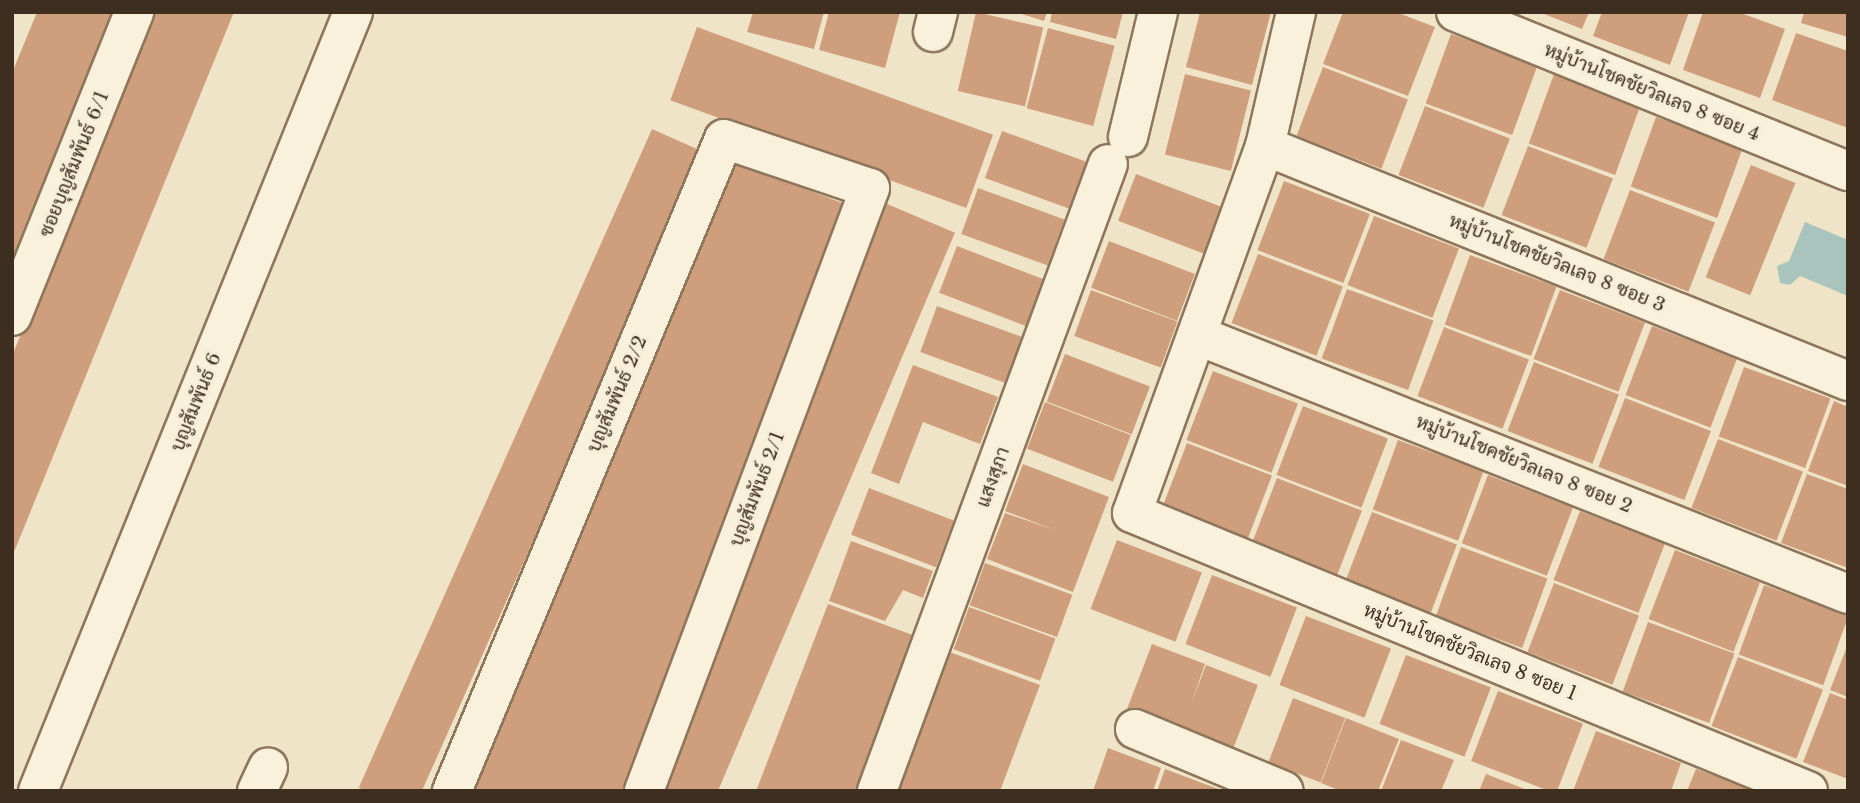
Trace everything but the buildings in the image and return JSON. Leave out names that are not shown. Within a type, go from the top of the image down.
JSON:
[{"type":"street","name":"ซอยบุญสัมพันธ์ 6/1","points":[[12,316],[134,12]]},
{"type":"street","name":"บุญสัมพันธ์ 6","points":[[38,791],[353,12]]},
{"type":"street","name":"แสงสุภา","points":[[877,791],[1118,150],[1158,12]]},
{"type":"street","points":[[1199,336],[1265,146],[1296,12]]},
{"type":"street","name":"หมู่บ้านโชคชัยวิลเลจ 8 ซอย 4","points":[[1457,12],[1848,171]]},
{"type":"street","name":"บุญสัมพันธ์ 2/2","points":[[452,791],[724,139],[870,188]]},
{"type":"street","name":"หมู่บ้านโชคชัยวิลเลจ 8 ซอย 3","points":[[1265,146],[1848,381]]},
{"type":"street","name":"บุญสัมพันธ์ 2/1","points":[[644,791],[870,188]]},
{"type":"street","name":"หมู่บ้านโชคชัยวิลเลจ 8 ซอย 1","points":[[1199,336],[1132,513],[1808,791]]},
{"type":"street","name":"หมู่บ้านโชคชัยวิลเลจ 8 ซอย 2","points":[[1199,336],[1848,594]]},
{"type":"street","points":[[1135,729],[1244,783],[1284,791]]},
{"type":"water","points":[[1805,222],[1848,240],[1848,296],[1800,276],[1790,285],[1780,283],[1777,266],[1789,261]]}]
